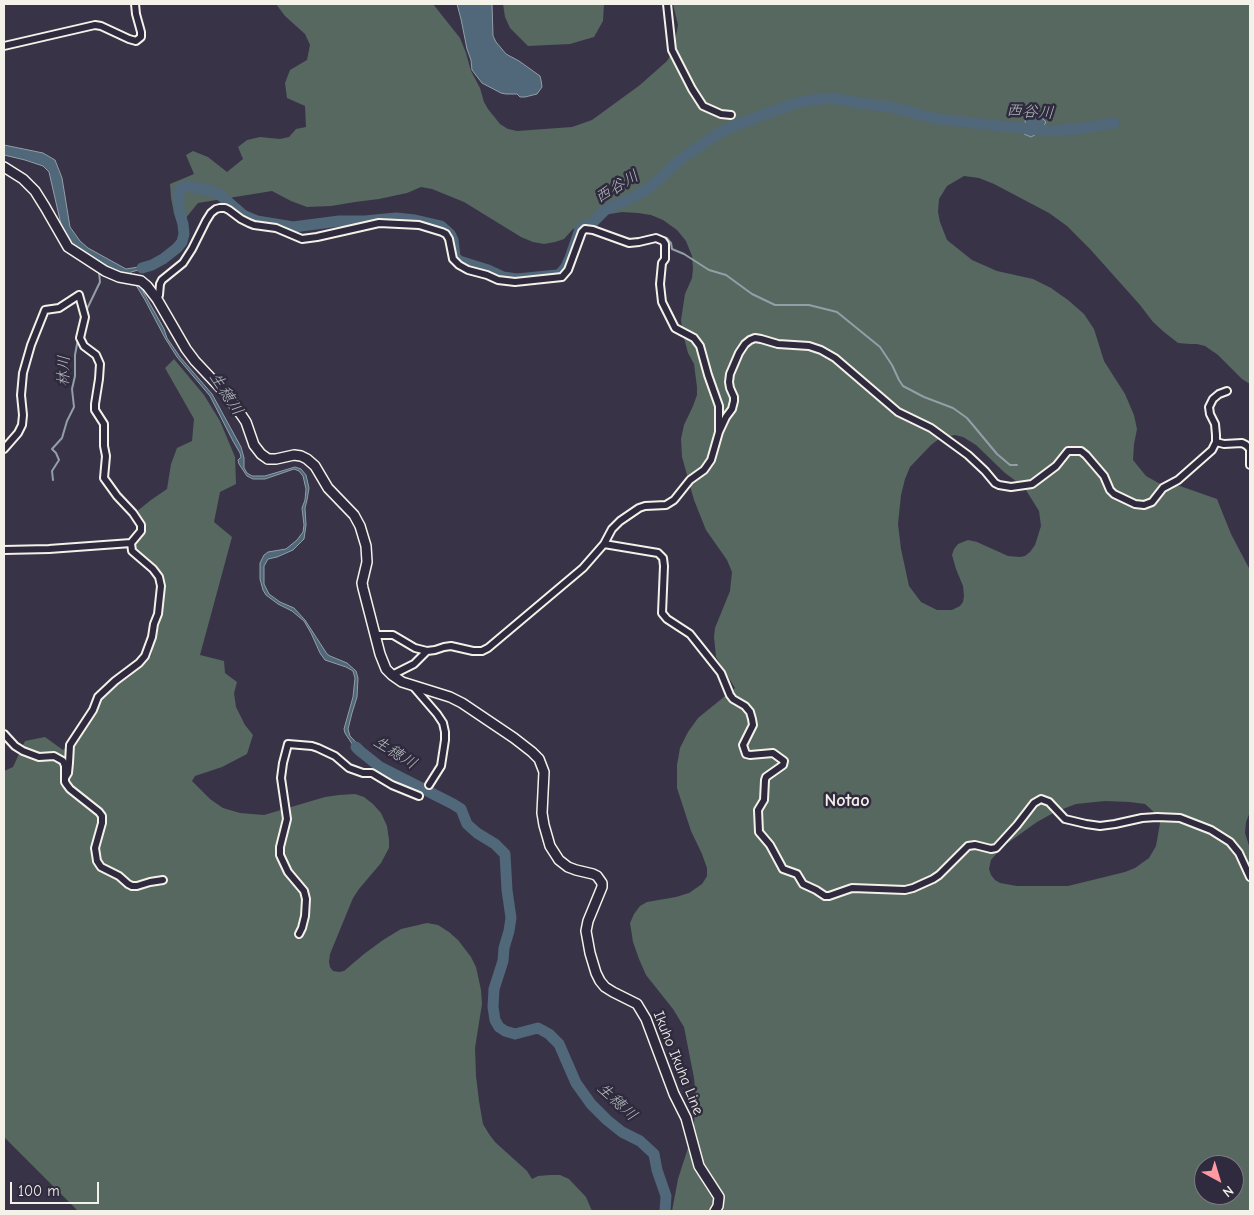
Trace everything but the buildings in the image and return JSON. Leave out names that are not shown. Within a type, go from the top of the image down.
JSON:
[{"type":"main road","points":[[4,167],[23,179],[32,188],[68,247],[114,275],[145,284],[157,299],[186,349],[226,394],[242,416],[254,445],[261,454],[268,459],[294,455],[307,459],[315,466],[328,488],[357,520],[366,546],[367,562],[362,582],[363,588],[384,665],[392,675]]},
{"type":"main road","name":"Ikuho Ikuha Line","points":[[392,675],[402,682],[450,697],[462,703],[514,738],[539,759],[544,772],[543,819],[550,846],[559,860],[568,867],[593,874],[602,883],[602,888],[588,921],[586,931],[596,973],[605,987],[638,1004],[646,1019],[671,1086],[686,1118],[699,1166],[719,1197],[718,1206],[715,1211]]},
{"type":"street","points":[[4,46],[95,25],[136,41],[141,36],[141,32],[135,4]]},
{"type":"street","points":[[668,4],[672,50],[692,89],[703,106],[721,114],[731,115]]},
{"type":"street","points":[[157,299],[162,280],[183,263],[206,221],[212,213],[220,208],[229,210],[240,219],[254,225],[276,228],[302,239],[380,223],[419,225],[446,234],[454,262],[459,265],[468,270],[503,281],[515,282],[562,278],[568,270],[582,232],[585,229],[629,243],[656,238],[665,244],[665,259],[662,263],[660,284],[662,302],[675,328],[694,338],[700,346],[719,406],[719,432]]},
{"type":"street","points":[[4,449],[18,433],[22,425],[21,382],[31,345],[44,310],[59,308],[79,295],[84,315],[80,338],[84,346],[96,355],[100,364],[95,410],[104,424],[106,456],[104,480],[133,513],[141,525],[142,531],[131,543],[4,550]]},
{"type":"street","points":[[375,635],[393,635],[415,648],[427,651],[451,646],[473,651],[482,651],[488,648],[582,568],[604,544],[612,529],[639,508],[666,505],[674,500],[690,480],[708,466],[719,432],[732,409],[734,401],[729,382],[732,368],[745,344],[755,338],[786,346],[809,346],[821,350],[834,358],[898,412],[931,428],[968,455],[988,473],[995,483],[1006,487],[1032,484],[1056,466],[1068,451],[1081,451],[1104,476],[1110,490],[1114,494],[1135,504],[1144,505],[1152,502],[1163,488],[1178,480],[1208,455],[1216,442],[1215,424],[1210,414],[1210,407],[1213,399],[1219,394],[1227,392]]},
{"type":"street","points":[[1216,442],[1221,444],[1242,443],[1246,445],[1250,450],[1250,465]]},
{"type":"street","points":[[65,778],[68,774],[70,745],[93,710],[98,698],[122,675],[142,660],[147,653],[152,637],[158,614],[160,580],[153,570],[132,551],[131,543]]},
{"type":"street","points":[[604,544],[658,554],[663,558],[662,613],[667,619],[690,634],[721,673],[730,695],[750,712],[753,725],[743,745],[746,754],[750,756],[773,753],[784,761],[783,765],[766,777],[764,800],[758,810],[760,832],[770,845],[782,870],[797,874],[803,884],[824,896],[857,888],[905,890],[913,888],[940,875],[968,846],[976,845],[987,849],[996,848],[1034,803],[1041,799],[1049,802],[1064,819],[1100,826],[1149,817],[1180,818],[1210,830],[1230,842],[1239,853],[1250,877]]},
{"type":"street","points":[[392,675],[416,663],[427,651]]},
{"type":"street","points":[[412,686],[437,714],[443,723],[445,732],[441,766],[429,785]]},
{"type":"street","points":[[4,734],[15,746],[23,751],[39,756],[54,756],[63,761],[65,766],[65,782],[70,789],[102,816],[96,848],[97,861],[101,867],[119,876],[132,886],[163,880]]},
{"type":"street","points":[[299,934],[305,916],[306,899],[304,891],[288,872],[280,855],[280,847],[287,819],[281,778],[282,763],[288,744],[318,748],[335,756],[349,768],[363,773],[372,773],[392,785],[418,796]]},
{"type":"green space","points":[[276,4],[433,4],[460,38],[471,71],[488,109],[500,124],[508,129],[517,131],[572,127],[592,120],[640,85],[667,61],[673,51],[678,25],[673,4],[1250,4],[1250,384],[1242,379],[1218,355],[1205,346],[1178,343],[1164,332],[1153,322],[1090,249],[1067,226],[1049,213],[994,184],[979,178],[964,176],[947,186],[939,199],[938,212],[947,240],[972,260],[997,271],[1033,279],[1051,288],[1084,314],[1094,329],[1104,361],[1125,394],[1134,415],[1137,429],[1133,460],[1146,476],[1164,486],[1180,486],[1217,499],[1231,534],[1250,570],[1250,812],[1246,822],[1245,833],[1250,849],[1250,1211],[672,1211],[678,1179],[694,1124],[696,1098],[694,1078],[684,1027],[673,1009],[646,975],[633,942],[630,923],[640,906],[647,902],[689,893],[702,884],[707,876],[707,868],[691,831],[677,788],[677,765],[680,748],[698,718],[735,688],[716,657],[714,637],[715,628],[730,591],[732,572],[727,560],[706,530],[694,500],[682,457],[681,439],[684,425],[697,395],[694,364],[688,353],[681,320],[685,294],[692,278],[692,256],[686,241],[677,230],[663,220],[651,215],[622,212],[604,215],[573,229],[564,239],[544,244],[521,237],[464,202],[432,189],[421,187],[407,193],[379,199],[331,206],[307,207],[272,191],[198,203],[185,219],[176,215],[171,198],[170,184],[194,174],[186,155],[193,151],[208,157],[227,172],[243,159],[238,147],[247,140],[260,137],[280,139],[289,137],[296,129],[306,127],[305,106],[287,98],[285,83],[290,70],[307,60],[310,45],[305,34],[285,16]],"holes":[[[955,435],[963,437],[976,445],[1005,473],[1024,487],[1039,511],[1041,526],[1035,545],[1025,556],[1008,556],[968,540],[958,544],[952,555],[963,586],[963,602],[952,610],[937,610],[921,602],[909,586],[898,524],[901,495],[910,467],[931,445],[940,438]],[[1105,801],[1145,804],[1155,813],[1160,823],[1156,846],[1149,858],[1135,868],[1068,886],[1017,886],[1000,883],[991,875],[989,869],[991,860],[1002,847],[1037,822],[1055,812],[1076,804]]]},
{"type":"green space","points":[[503,4],[604,4],[603,21],[594,37],[570,44],[528,46],[510,28],[505,17]]},
{"type":"green space","points":[[174,359],[204,395],[220,421],[235,457],[236,484],[220,492],[214,522],[232,537],[200,655],[224,661],[225,673],[237,682],[234,693],[236,707],[245,725],[253,735],[247,754],[222,767],[195,776],[192,781],[210,799],[223,808],[240,813],[264,815],[325,797],[339,795],[355,794],[364,797],[373,804],[381,813],[387,826],[389,848],[381,863],[353,898],[330,954],[330,967],[333,971],[344,971],[383,940],[401,929],[427,923],[438,925],[458,940],[476,967],[481,990],[482,1004],[475,1048],[476,1076],[483,1124],[495,1142],[527,1171],[532,1179],[538,1176],[560,1175],[569,1179],[586,1197],[592,1211],[78,1211],[4,1137],[4,771],[13,767],[25,741],[45,737],[63,750],[79,736],[95,714],[101,697],[123,677],[143,664],[151,656],[162,604],[164,584],[160,571],[136,551],[136,543],[146,529],[136,512],[167,489],[171,464],[177,448],[192,441],[194,419],[165,368]]},
{"type":"water","points":[[457,4],[492,4],[493,36],[496,42],[506,54],[540,76],[542,87],[537,94],[520,97],[517,94],[501,93],[482,83],[472,70]]},
{"type":"water","points":[[1026,114],[1036,115],[1046,122],[1040,132],[1031,137],[1024,134]]},
{"type":"water","points":[[4,145],[43,153],[55,160],[62,178],[70,227],[80,241],[88,248],[126,269],[157,263],[131,272],[130,275],[139,285],[164,329],[167,338],[180,357],[212,394],[241,447],[244,468],[247,473],[252,476],[265,476],[295,467],[301,469],[306,475],[309,488],[305,508],[306,525],[304,539],[293,550],[268,559],[264,566],[264,584],[269,594],[280,602],[294,608],[305,620],[327,654],[347,663],[356,671],[358,678],[357,697],[348,729],[350,736],[365,752],[368,760],[358,753],[344,729],[353,697],[355,678],[353,671],[325,660],[304,621],[266,595],[260,579],[260,563],[264,555],[268,552],[286,549],[303,532],[302,508],[306,489],[303,476],[294,469],[265,479],[253,479],[247,476],[239,464],[240,453],[210,396],[177,357],[136,285],[125,274],[92,260],[74,248],[63,233],[49,172],[43,166],[4,155]]},
{"type":"waterway","name":"西谷川","points":[[142,268],[163,259],[182,242],[184,234],[179,211],[179,194],[180,189],[185,186],[209,190],[219,194],[243,215],[257,221],[293,227],[339,221],[396,218],[441,226],[450,234],[453,240],[455,257],[459,261],[503,277],[517,279],[560,274],[566,267],[580,229],[590,225],[605,210],[647,189],[678,161],[719,133],[796,103],[833,98],[891,107],[936,119],[1050,131],[1114,123]]},
{"type":"waterway","points":[[590,225],[603,230]]},
{"type":"waterway","points":[[619,236],[633,240],[653,235],[667,238],[671,243],[672,249],[684,254],[709,270],[726,275],[752,294],[775,305],[809,305],[837,312],[880,347],[903,386],[924,397],[953,408],[967,418],[997,454],[1010,465],[1017,465]]},
{"type":"waterway","name":"林川","points":[[86,311],[100,282],[99,272]]},
{"type":"waterway","name":"林川","points":[[53,480],[52,471],[59,460],[52,449],[62,438],[74,407],[72,389],[78,339]]},
{"type":"waterway","name":"生穂川","points":[[356,747],[380,767],[461,809],[467,824],[477,833],[495,844],[505,854],[511,918],[503,961],[494,989],[493,1007],[495,1020],[499,1027],[515,1034],[538,1028],[549,1034],[559,1044],[576,1083],[591,1104],[622,1132],[640,1141],[654,1154],[657,1170],[666,1196],[665,1211]]},
{"type":"district","name":"Notao","points":[[847,801]]}]
